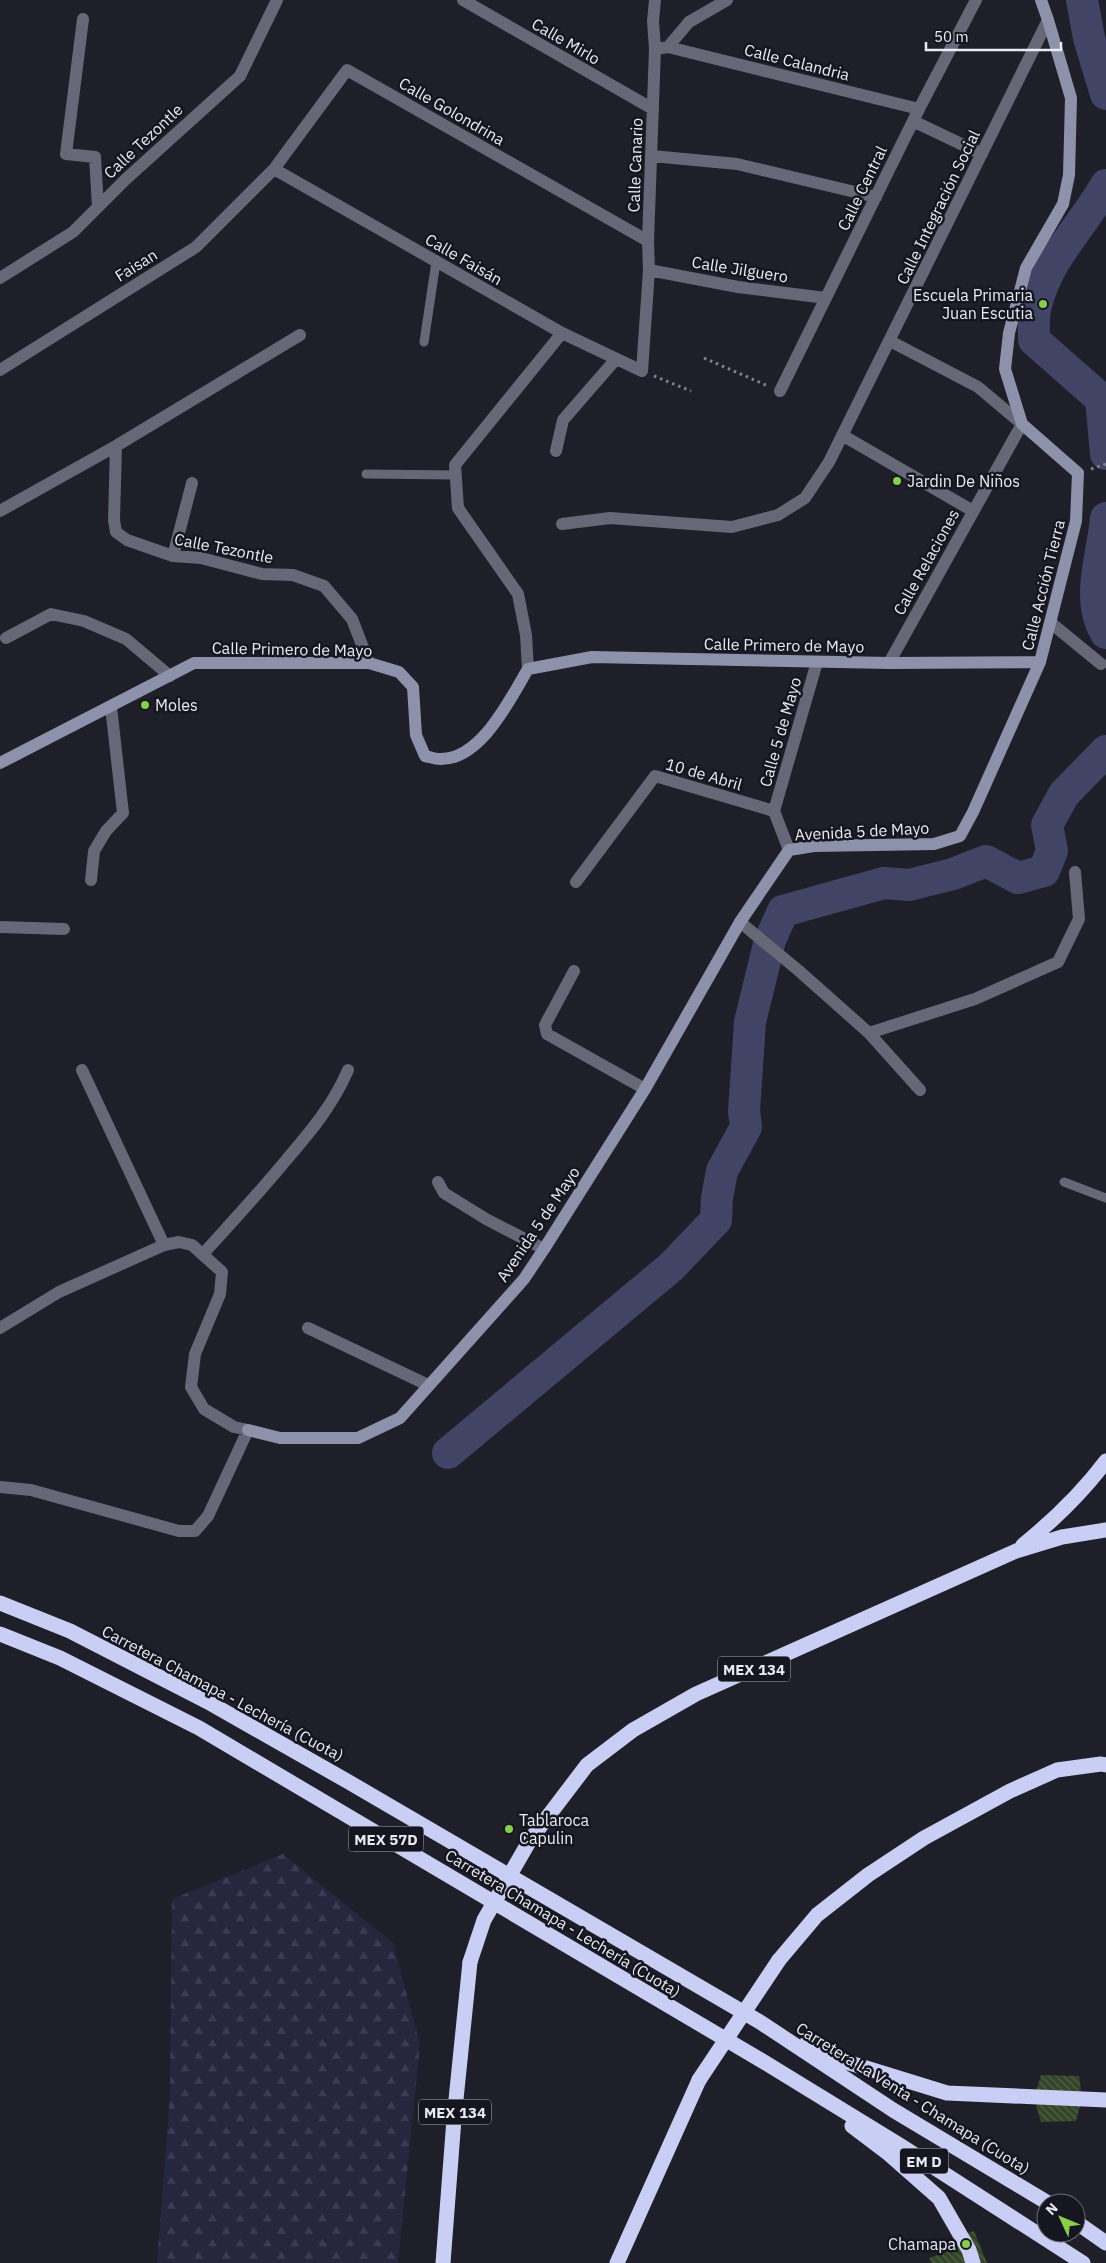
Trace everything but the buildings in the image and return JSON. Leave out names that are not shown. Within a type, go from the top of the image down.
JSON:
[{"type":"highway","points":[[1016,1551],[1059,1516],[1091,1482],[1106,1461]]},
{"type":"highway","points":[[1016,1551],[1062,1536],[1106,1530]]},
{"type":"highway","name":"MEX 134","points":[[444,2263],[454,2119],[470,1962],[484,1920],[530,1840],[587,1765],[633,1730],[696,1694],[1016,1551]]},
{"type":"highway","name":"Carretera Chamapa - Lechería (Cuota)","points":[[0,1603],[70,1631],[208,1702],[760,2022]]},
{"type":"highway","name":"Carretera Chamapa - Lechería (Cuota)","points":[[0,1634],[60,1658],[199,1728],[764,2062]]},
{"type":"highway","points":[[617,2263],[699,2080],[779,1960],[817,1915],[868,1875],[924,1838],[1010,1791],[1057,1770],[1101,1764],[1106,1765]]},
{"type":"highway","points":[[760,2022],[840,2060],[947,2093],[1106,2100]]},
{"type":"highway","name":"Carretera La Venta - Chamapa (Cuota)","points":[[760,2022],[893,2110],[1036,2196]]},
{"type":"highway","points":[[764,2062],[889,2154],[939,2198],[969,2250],[973,2263]]},
{"type":"highway","name":"EM D","points":[[764,2062],[901,2146],[1083,2263]]},
{"type":"highway","points":[[1090,2099],[1106,2092]]},
{"type":"highway","points":[[1086,2229],[1106,2243]]},
{"type":"street","name":"Calle Tezontle","points":[[0,278],[73,232],[190,120],[240,76],[277,0]]},
{"type":"street","name":"Calle Mirlo","points":[[463,0],[653,109]]},
{"type":"street","name":"Calle Canario","points":[[642,371],[649,270],[648,241],[653,109],[662,48],[653,21],[654,0]]},
{"type":"street","points":[[662,48],[689,22],[727,0]]},
{"type":"street","name":"Calle Central","points":[[780,392],[913,121],[975,0]]},
{"type":"street","points":[[1022,424],[1005,369],[1009,333],[1026,268],[1063,204],[1069,176],[1071,98],[1041,0]]},
{"type":"street","points":[[83,19],[66,154],[95,158],[98,207]]},
{"type":"street","name":"Calle Integración Social","points":[[562,524],[610,518],[732,527],[778,515],[805,498],[829,462],[1048,20]]},
{"type":"street","name":"Calle Calandria","points":[[662,48],[919,109]]},
{"type":"street","name":"Calle Golondrina","points":[[274,169],[347,70],[648,241]]},
{"type":"street","points":[[913,121],[982,154]]},
{"type":"street","points":[[652,156],[737,164],[876,198]]},
{"type":"street","name":"Calle Faisán","points":[[274,169],[562,333],[642,371]]},
{"type":"street","name":"Faisan","points":[[0,370],[196,246],[274,169]]},
{"type":"street","name":"Calle Jilguero","points":[[649,270],[738,288],[826,298]]},
{"type":"street","points":[[528,669],[526,635],[518,594],[458,508],[455,465],[562,333]]},
{"type":"street","points":[[0,511],[116,446],[300,335]]},
{"type":"street","points":[[890,341],[978,388],[1022,424]]},
{"type":"street","points":[[556,451],[563,420],[616,359]]},
{"type":"street","name":"Calle Relaciones","points":[[889,663],[1022,424]]},
{"type":"street","name":"Calle Acción Tierra","points":[[1022,424],[1078,473],[1076,521],[1040,662]]},
{"type":"street","points":[[842,434],[973,511]]},
{"type":"street","name":"Calle Tezontle","points":[[116,446],[114,520],[116,532],[127,540],[173,556],[201,558],[262,574],[293,575],[324,586],[352,619],[369,663]]},
{"type":"street","points":[[173,556],[192,484]]},
{"type":"street","points":[[6,638],[50,614],[84,621],[126,639],[170,676]]},
{"type":"street","points":[[1051,623],[1101,664]]},
{"type":"street","name":"Calle Primero de Mayo","points":[[0,763],[194,664],[369,663],[399,672],[413,687],[416,735],[425,756],[441,759],[458,755],[478,743],[504,710],[528,669],[592,657],[889,663],[1040,662]]},
{"type":"street","name":"Calle 5 de Mayo","points":[[774,811],[818,662]]},
{"type":"street","name":"Avenida 5 de Mayo","points":[[0,1328],[59,1292],[164,1245],[179,1242],[192,1245],[222,1272],[220,1294],[194,1354],[191,1387],[204,1409],[234,1427],[280,1438],[358,1438],[400,1418],[524,1279],[645,1089],[740,923],[789,850],[814,846],[934,844],[960,836],[973,812],[1040,662]]},
{"type":"street","points":[[91,880],[94,851],[106,831],[123,813],[111,707]]},
{"type":"street","name":"10 de Abril","points":[[576,882],[655,776],[774,811]]},
{"type":"street","points":[[774,811],[789,850]]},
{"type":"street","points":[[869,1033],[975,999],[1058,962],[1079,920],[1075,872]]},
{"type":"street","points":[[740,923],[798,970],[869,1033],[920,1090]]},
{"type":"street","points":[[0,927],[64,929]]},
{"type":"street","points":[[574,971],[545,1025],[547,1034],[645,1089]]},
{"type":"street","points":[[82,1070],[164,1245]]},
{"type":"street","points":[[202,1254],[261,1190],[322,1118],[338,1093],[348,1070]]},
{"type":"street","points":[[438,1182],[444,1193],[486,1219],[544,1249]]},
{"type":"street","points":[[308,1328],[428,1385]]},
{"type":"street","points":[[0,1487],[31,1490],[179,1531],[195,1531],[208,1516],[248,1430]]},
{"type":"lane","points":[[424,342],[436,262]]},
{"type":"lane","points":[[366,474],[456,475]]},
{"type":"lane","points":[[1064,1182],[1106,1198]]},
{"type":"path","points":[[704,358],[780,392]]},
{"type":"path","points":[[642,371],[690,391]]},
{"type":"path","points":[[1086,471],[1106,464]]},
{"type":"green space","points":[[283,1854],[393,1943],[420,2044],[398,2263],[157,2263],[170,2094],[172,1899]]},
{"type":"waterway","points":[[1082,0],[1089,38],[1106,94]]},
{"type":"waterway","points":[[1106,185],[1049,271],[1034,314],[1034,340],[1101,399],[1106,454]]},
{"type":"waterway","points":[[1106,518],[1096,591],[1100,620],[1106,633]]},
{"type":"waterway","points":[[448,1453],[671,1267],[716,1220],[717,1198],[722,1171],[746,1127],[744,1111],[750,1022],[770,940],[783,911],[884,883],[909,885],[953,874],[986,861],[1018,878],[1044,871],[1052,851],[1047,825],[1064,794],[1106,751]]},
{"type":"place","name":"Escuela Primaria Juan Escutia","points":[[1043,304]]},
{"type":"place","name":"Jardin De Niños","points":[[897,481]]},
{"type":"place","name":"Moles","points":[[145,705]]},
{"type":"place","name":"Tablaroca Capulin","points":[[509,1829]]},
{"type":"place","name":"Chamapa","points":[[966,2244]]}]
